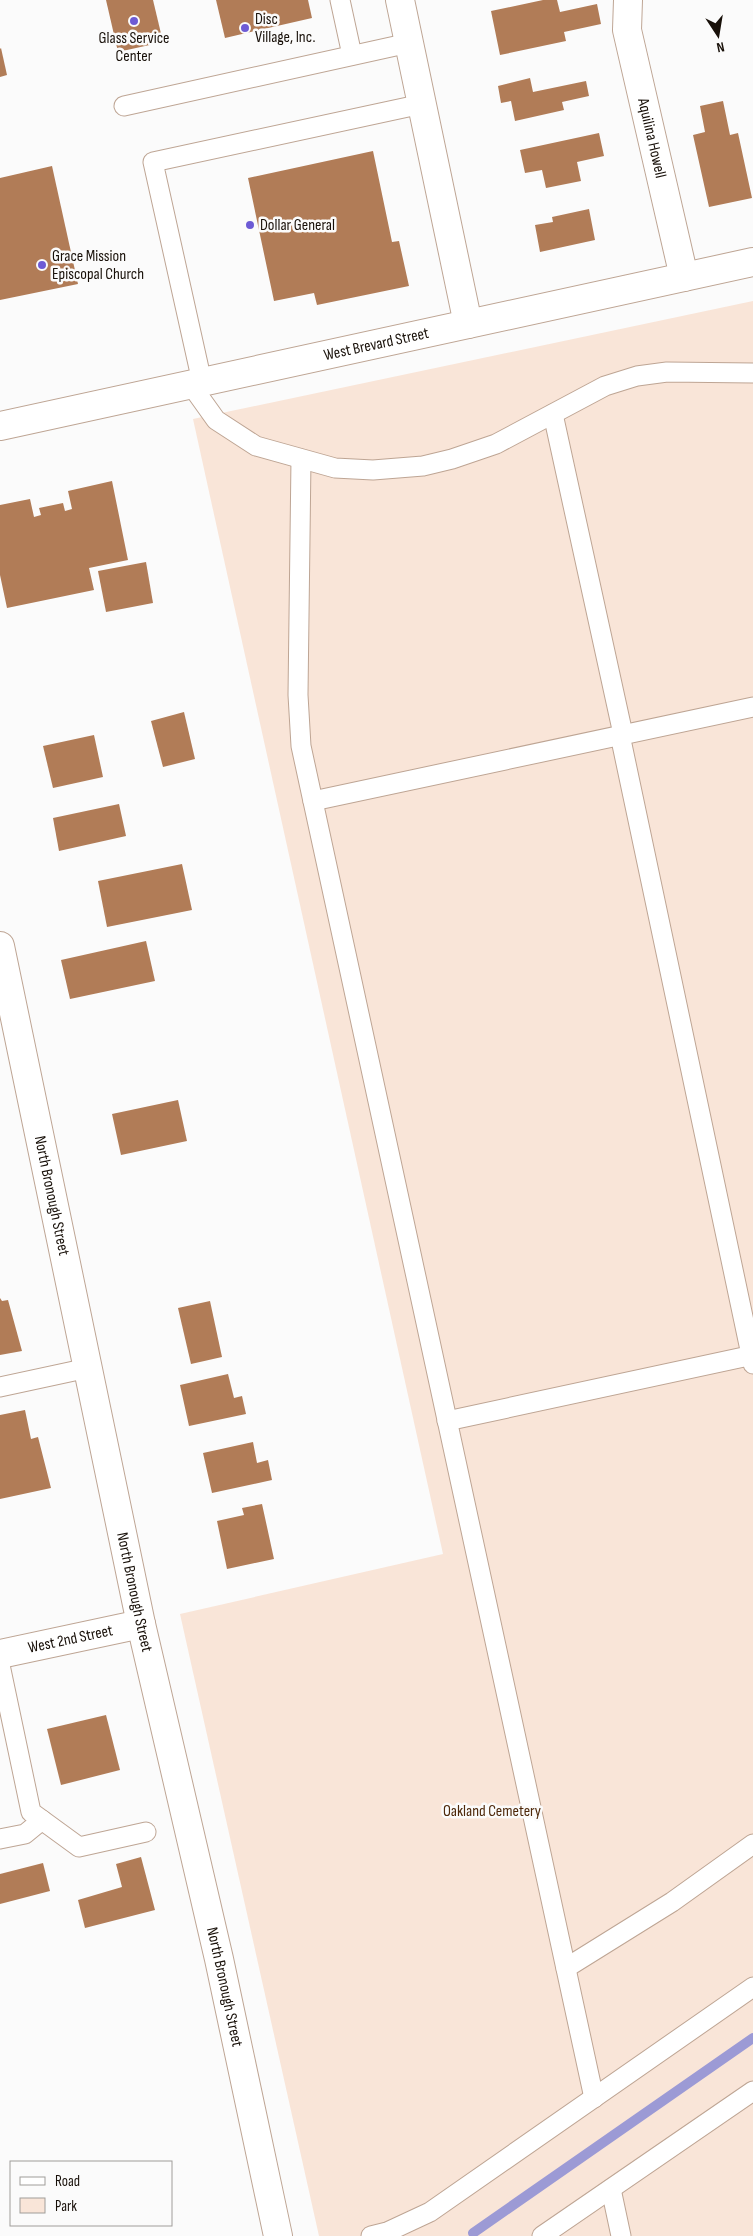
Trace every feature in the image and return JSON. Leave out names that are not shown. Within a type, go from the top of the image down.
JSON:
[{"type":"street","points":[[400,0],[468,324]]},
{"type":"street","name":"Aquilina Howell","points":[[628,0],[627,30],[684,277]]},
{"type":"street","name":"West Brevard Street","points":[[0,426],[753,262]]},
{"type":"street","name":"North Bronough Street","points":[[0,946],[5,995],[88,1368],[141,1624],[219,1958],[278,2236]]},
{"type":"street","name":"West 2nd Street","points":[[0,1654],[141,1624]]},
{"type":"lane","points":[[340,0],[352,55]]},
{"type":"lane","points":[[124,106],[409,43]]},
{"type":"lane","points":[[422,104],[153,162],[196,383],[216,420],[256,446],[335,468],[373,470],[423,466],[452,459],[496,444],[605,386],[637,376],[667,372],[753,373]]},
{"type":"lane","points":[[447,1421],[752,1358],[553,414]]},
{"type":"lane","points":[[302,459],[298,695],[301,746],[594,2098]]},
{"type":"lane","points":[[313,801],[753,707]]},
{"type":"lane","points":[[0,1387],[88,1368]]},
{"type":"lane","points":[[0,1665],[31,1812],[79,1847],[146,1832]]},
{"type":"lane","points":[[0,1839],[25,1834],[42,1820]]},
{"type":"lane","points":[[566,1968],[672,1902],[753,1844]]},
{"type":"lane","points":[[371,2236],[387,2232],[430,2212],[753,1987]]},
{"type":"lane","points":[[542,2236],[753,2091]]},
{"type":"lane","points":[[610,2189],[621,2236]]},
{"type":"green space","name":"Oakland Cemetery","points":[[753,301],[753,2236],[319,2236],[180,1614],[443,1554],[193,419]]},
{"type":"building","name":"Glass Service Center","points":[[106,0],[153,0],[163,42],[118,52]]},
{"type":"building","name":"Disc Village, Inc.","points":[[216,0],[308,0],[312,18],[225,38]]},
{"type":"building","points":[[543,0],[557,0],[560,12],[597,4],[601,24],[564,32],[566,41],[500,55],[491,11]]},
{"type":"building","points":[[0,49],[7,75],[0,77]]},
{"type":"building","points":[[530,78],[533,92],[586,81],[589,96],[562,102],[564,110],[515,121],[511,101],[501,103],[498,86]]},
{"type":"building","points":[[723,101],[730,135],[738,133],[752,198],[709,207],[693,135],[705,132],[700,106]]},
{"type":"building","points":[[599,133],[604,156],[577,162],[581,181],[546,188],[542,170],[525,173],[520,150]]},
{"type":"building","points":[[373,151],[392,242],[399,241],[409,286],[317,305],[314,293],[274,301],[248,178]]},
{"type":"building","points":[[52,166],[78,284],[0,300],[0,178]]},
{"type":"building","points":[[589,209],[595,240],[540,252],[535,225],[553,222],[552,217]]},
{"type":"building","points":[[112,481],[128,560],[89,568],[94,590],[7,608],[0,575],[0,505],[30,499],[34,517],[41,515],[39,508],[63,503],[65,511],[72,509],[68,491]]},
{"type":"building","points":[[146,562],[153,603],[106,612],[98,571]]},
{"type":"building","points":[[184,712],[195,759],[163,767],[151,721]]},
{"type":"building","points":[[94,735],[103,777],[53,788],[43,746]]},
{"type":"building","points":[[119,804],[126,836],[59,851],[53,818]]},
{"type":"building","points":[[182,864],[192,910],[107,927],[98,881]]},
{"type":"building","points":[[146,941],[155,981],[70,999],[61,960]]},
{"type":"building","points":[[178,1100],[187,1141],[121,1155],[112,1114]]},
{"type":"building","points":[[0,1298],[2,1301],[8,1300],[22,1351],[0,1355]]},
{"type":"building","points":[[210,1301],[222,1357],[191,1364],[178,1308]]},
{"type":"building","points":[[228,1374],[234,1398],[242,1396],[246,1414],[189,1426],[180,1385]]},
{"type":"building","points":[[25,1410],[31,1439],[38,1437],[51,1488],[0,1499],[0,1415]]},
{"type":"building","points":[[253,1442],[257,1463],[268,1460],[272,1480],[212,1493],[203,1453]]},
{"type":"building","points":[[262,1504],[274,1559],[227,1569],[217,1521],[244,1515],[242,1508]]},
{"type":"building","points":[[106,1715],[120,1770],[61,1785],[47,1729]]},
{"type":"building","points":[[141,1857],[155,1910],[85,1928],[78,1900],[122,1887],[116,1864]]},
{"type":"building","points":[[43,1863],[50,1891],[0,1904],[0,1874]]},
{"type":"waterway","points":[[473,2233],[753,2038]]},
{"type":"place","name":"Glass Service Center","points":[[134,21]]},
{"type":"place","name":"Disc Village, Inc.","points":[[245,28]]},
{"type":"place","name":"Dollar General","points":[[250,225]]},
{"type":"place","name":"Grace Mission Episcopal Church","points":[[42,265]]}]
